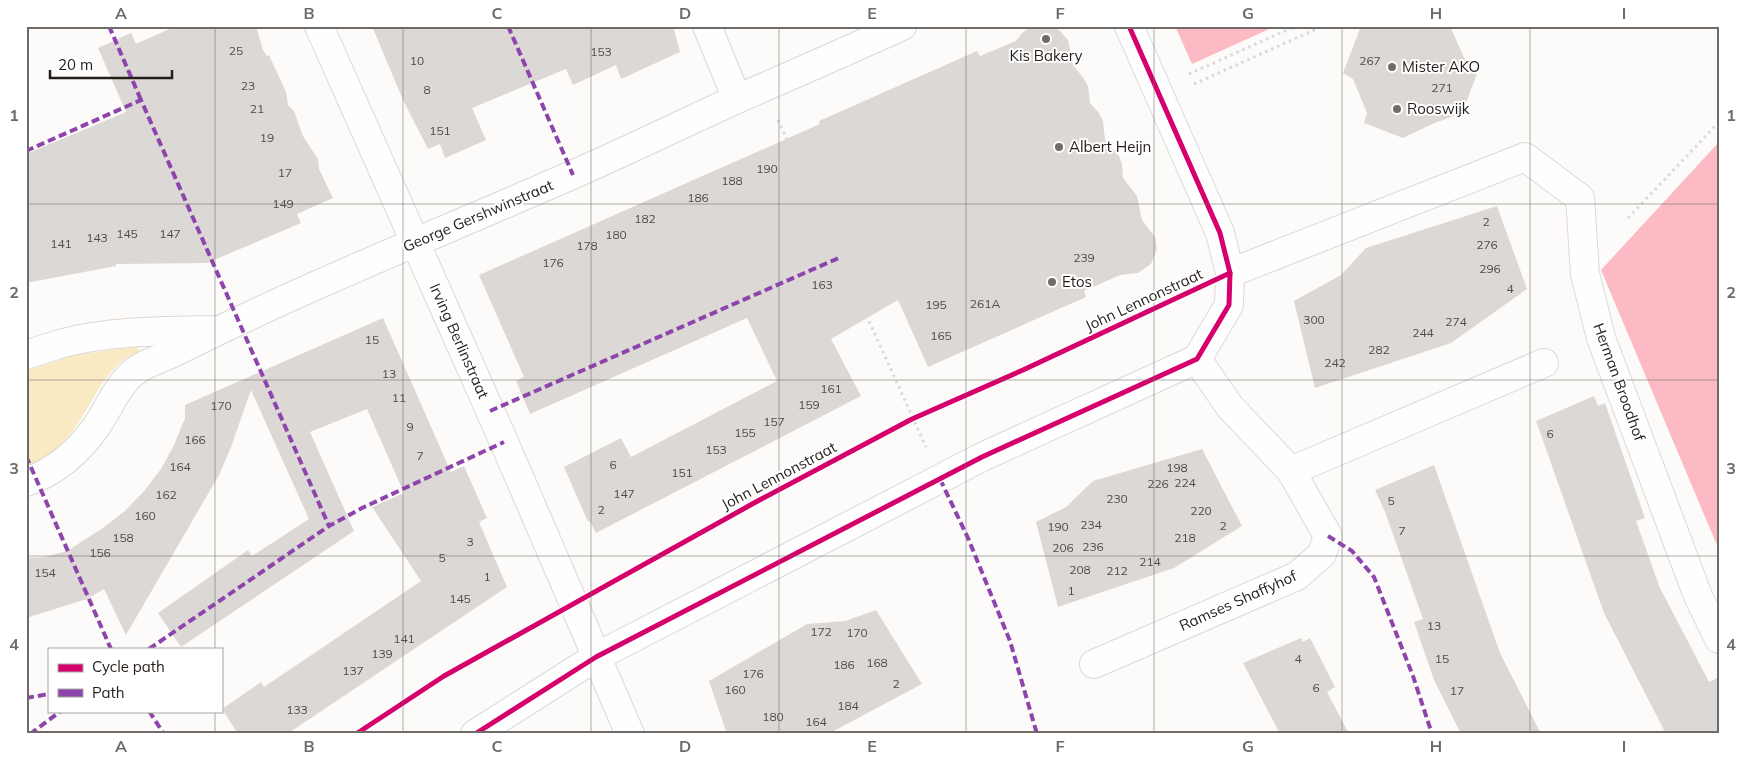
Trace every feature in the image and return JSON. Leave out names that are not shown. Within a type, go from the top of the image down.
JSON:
[{"type":"street","name":"Irving Berlinstraat","points":[[319,26],[504,442],[630,734]]},
{"type":"street","points":[[707,26],[737,99]]},
{"type":"street","name":"George Gershwinstraat","points":[[26,482],[60,465],[82,444],[97,426],[122,382],[133,372],[218,330],[415,242],[573,175],[737,99],[902,26]]},
{"type":"street","points":[[474,734],[596,657],[982,457],[1197,359],[1229,305],[1230,273],[1220,233],[1129,26]]},
{"type":"street","name":"Herman Broodhof","points":[[1230,273],[1525,157],[1580,198],[1585,274],[1600,338],[1698,596],[1719,639]]},
{"type":"street","name":"George Gershwinstraat","points":[[26,355],[63,343],[96,337],[139,333],[218,330]]},
{"type":"street","name":"Ramses Shaffyhof","points":[[1094,664],[1297,576],[1322,554],[1328,536],[1291,471],[1230,407],[1197,359]]},
{"type":"street","points":[[1291,471],[1544,364]]},
{"type":"path","points":[[1185,66],[1188,74],[1296,26]]},
{"type":"path","points":[[1162,98],[1323,26]]},
{"type":"path","points":[[763,88],[848,272],[940,479]]},
{"type":"path","points":[[1628,218],[1719,122]]},
{"type":"path","points":[[903,423],[921,415]]},
{"type":"shaded area","points":[[1175,26],[1276,26],[1192,64]]},
{"type":"shaded area","points":[[1719,142],[1719,550],[1601,270]]},
{"type":"shaded area","points":[[138,347],[139,352],[125,359],[108,375],[74,430],[62,444],[48,456],[26,469],[26,371],[72,355]]},
{"type":"building","points":[[176,26],[256,26],[263,50],[267,56],[269,55],[286,92],[288,105],[294,111],[303,136],[318,159],[319,169],[333,198],[297,214],[301,223],[207,263],[116,264],[116,266],[26,283],[26,154],[126,112],[98,48],[131,33],[136,44]]},
{"type":"building","points":[[372,26],[673,26],[680,52],[621,79],[616,65],[573,85],[566,69],[472,108],[486,140],[445,158],[440,144],[428,149],[403,100]]},
{"type":"building","points":[[1032,26],[1052,26],[1060,31],[1068,40],[1073,65],[1088,86],[1090,103],[1103,121],[1105,140],[1119,156],[1122,164],[1123,178],[1137,196],[1142,220],[1155,237],[1157,249],[1151,264],[1138,273],[1120,275],[1084,291],[1086,297],[928,367],[898,300],[831,339],[861,396],[596,533],[590,521],[588,522],[564,467],[621,438],[631,457],[777,381],[747,318],[530,414],[516,381],[524,377],[479,275],[820,124],[819,121],[977,51],[980,56],[1016,41],[1022,33]]},
{"type":"building","points":[[1361,26],[1450,26],[1469,69],[1477,74],[1462,113],[1432,124],[1403,138],[1364,123],[1367,113],[1353,79],[1343,73]]},
{"type":"building","points":[[1497,206],[1527,289],[1451,343],[1315,388],[1294,301],[1341,275],[1366,248]]},
{"type":"building","points":[[383,318],[451,472],[464,466],[487,518],[479,522],[507,587],[287,734],[238,734],[222,709],[261,682],[264,687],[421,581],[372,507],[404,493],[367,409],[310,432],[354,531],[181,647],[158,613],[248,550],[252,556],[309,519],[251,390],[219,475],[126,635],[104,589],[87,599],[26,618],[26,558],[45,557],[67,551],[103,528],[125,511],[161,469],[174,445],[185,418],[185,405]]},
{"type":"building","points":[[1594,396],[1598,406],[1605,403],[1645,518],[1636,521],[1660,588],[1709,682],[1719,677],[1719,734],[1666,734],[1604,613],[1536,421]]},
{"type":"building","points":[[1202,449],[1242,526],[1174,568],[1058,607],[1036,522],[1066,507],[1093,481]]},
{"type":"building","points":[[1434,465],[1500,653],[1541,734],[1461,734],[1434,680],[1414,622],[1423,619],[1385,512],[1375,490]]},
{"type":"building","points":[[876,610],[922,684],[828,734],[727,734],[709,681],[807,624],[845,621]]},
{"type":"building","points":[[1301,638],[1303,642],[1310,638],[1335,687],[1327,692],[1349,734],[1280,734],[1243,663]]},
{"type":"marked path","points":[[109,26],[141,100]]},
{"type":"marked path","points":[[508,26],[573,175]]},
{"type":"marked path","points":[[26,151],[141,100],[329,526]]},
{"type":"marked path","points":[[490,411],[841,257]]},
{"type":"marked path","points":[[150,648],[329,526],[362,508],[504,442]]},
{"type":"marked path","points":[[26,456],[111,648]]},
{"type":"marked path","points":[[940,479],[968,538],[1010,641],[1037,734]]},
{"type":"marked path","points":[[1328,536],[1352,551],[1374,577],[1413,676],[1432,734]]},
{"type":"marked path","points":[[26,698],[48,694]]},
{"type":"marked path","points":[[30,734],[60,712]]},
{"type":"marked path","points":[[150,712],[164,734]]},
{"type":"cycle path","points":[[475,734],[596,657],[982,457],[1197,359],[1229,305],[1230,273],[1220,233],[1129,26]]},
{"type":"cycle path","name":"John Lennonstraat","points":[[356,734],[444,676],[754,503],[912,419],[1023,370],[1230,273]]},
{"type":"place","name":"Kis Bakery","points":[[1046,39]]},
{"type":"place","name":"Mister AKO","points":[[1392,67]]},
{"type":"place","name":"Rooswijk","points":[[1397,109]]},
{"type":"place","name":"Albert Heijn","points":[[1059,147]]},
{"type":"place","name":"Etos","points":[[1052,282]]}]
